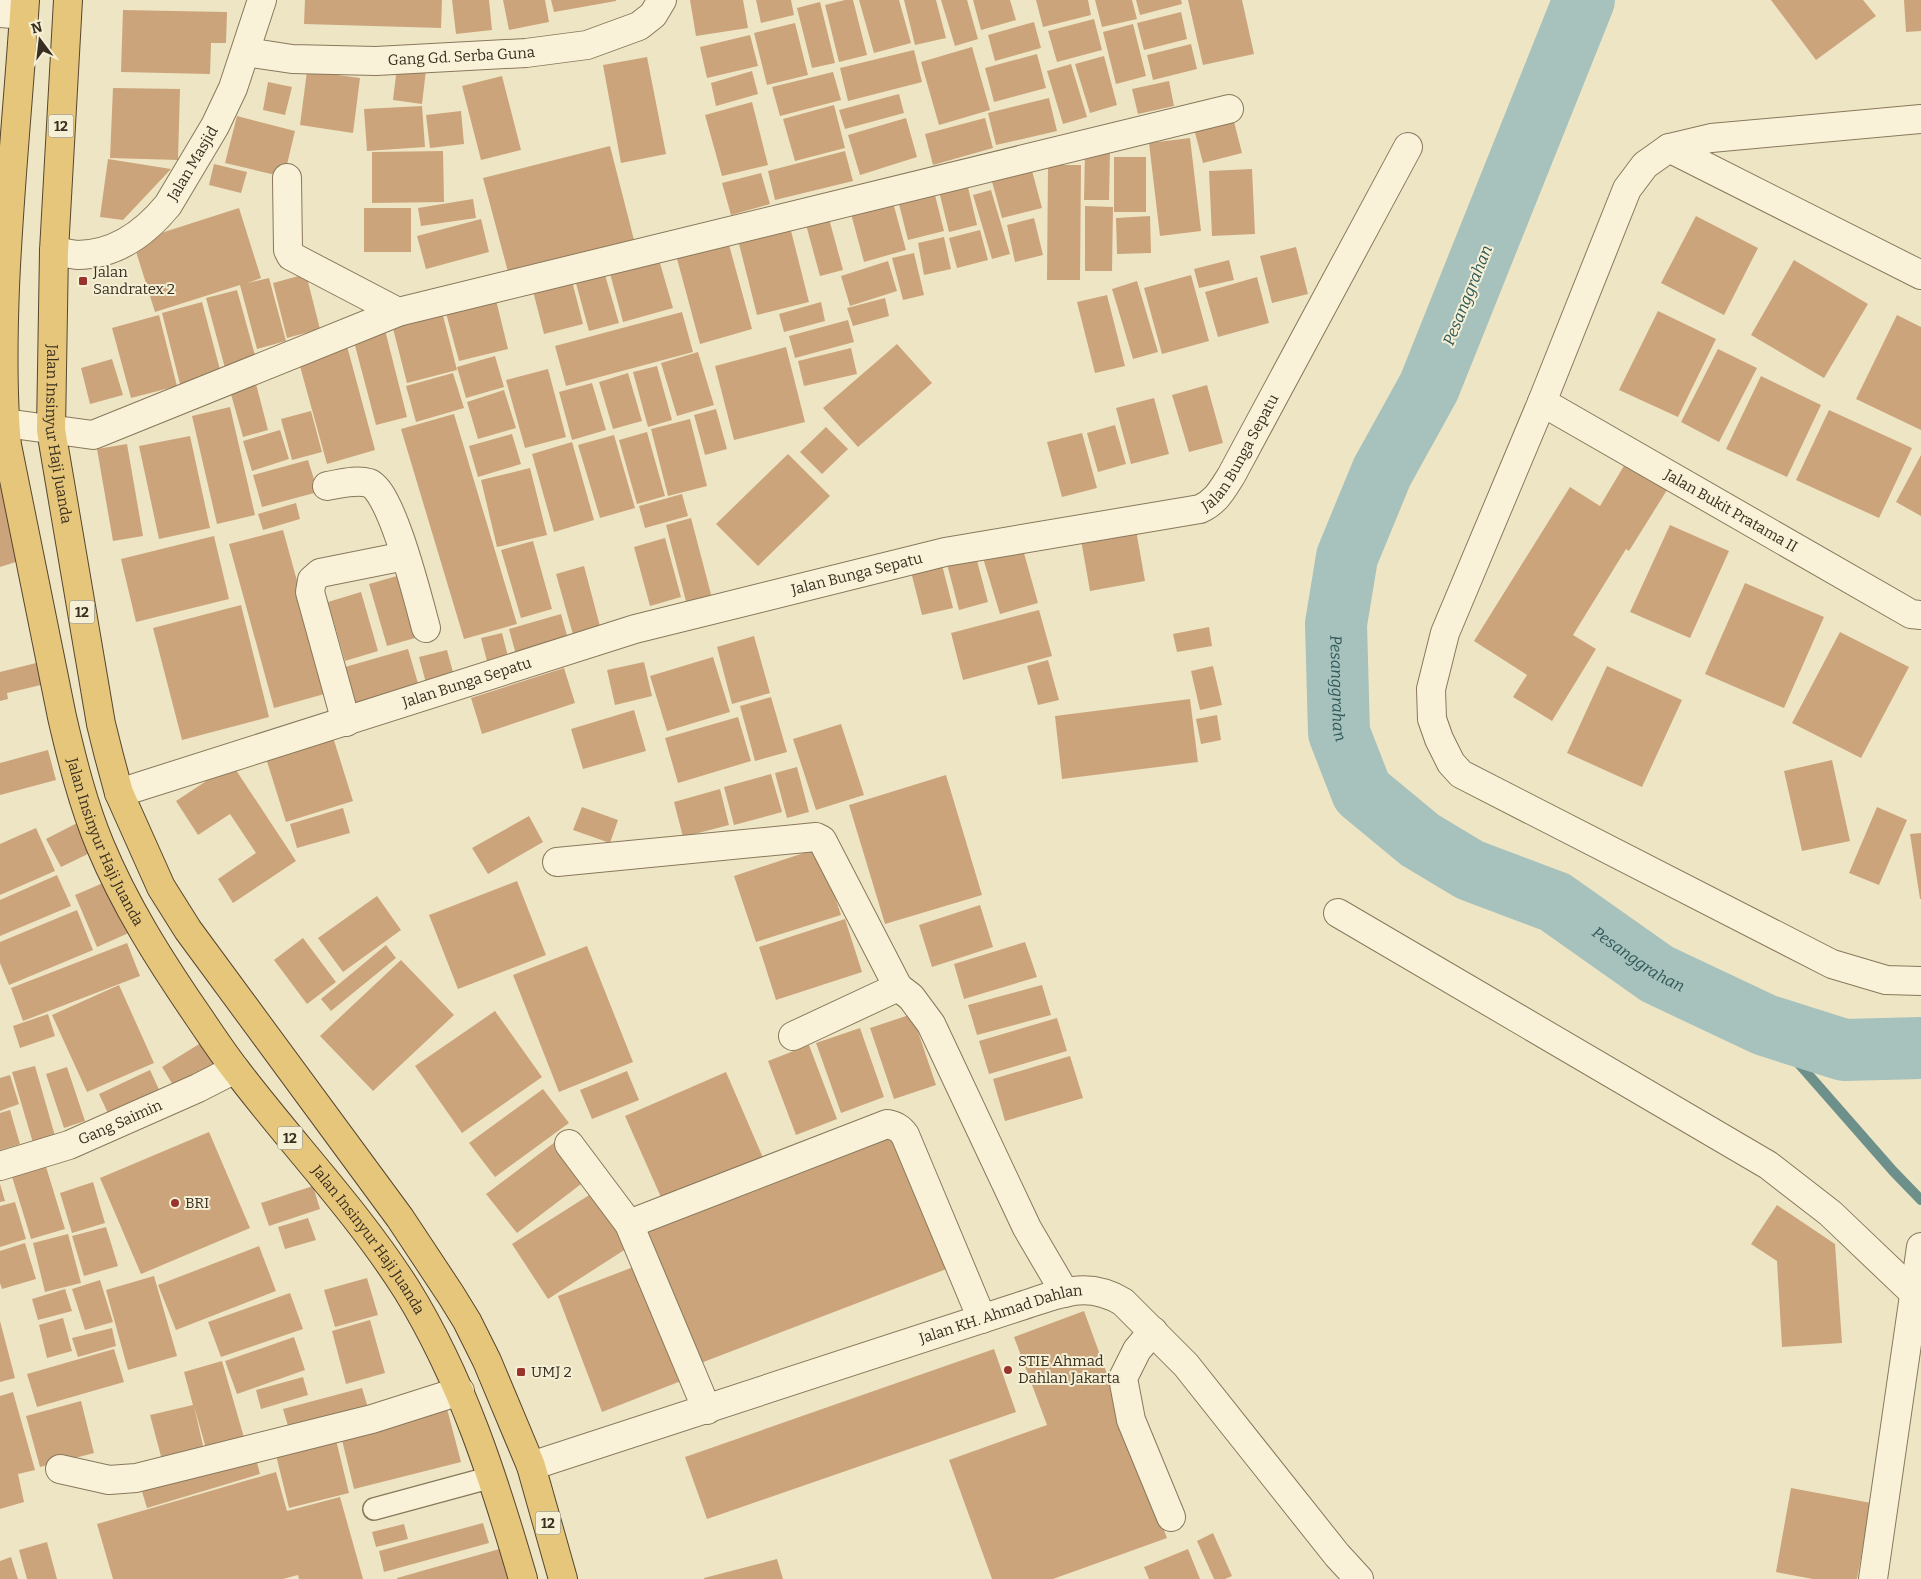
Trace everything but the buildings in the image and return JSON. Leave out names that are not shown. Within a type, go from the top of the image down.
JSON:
[{"type":"highway","name":"Jalan Insinyur Haji Juanda","points":[[68,0],[54,252],[51,430],[101,724],[119,793],[161,887],[188,930],[400,1218],[452,1295],[487,1360],[531,1466],[563,1579]]},
{"type":"highway","name":"Jalan Insinyur Haji Juanda","points":[[16,9],[4,220],[3,435],[72,759],[99,842],[123,894],[153,949],[235,1069],[376,1244],[436,1341],[460,1390],[492,1477],[523,1579]]},
{"type":"street","name":"Jalan Masjid","points":[[54,252],[78,255],[112,249],[128,242],[160,215],[168,205],[215,126],[233,88],[262,0]]},
{"type":"street","name":"Gang Gd. Serba Guna","points":[[246,52],[292,59],[376,60],[500,55],[587,45],[639,26],[653,15],[662,0]]},
{"type":"street","points":[[3,435],[51,430],[93,435],[398,312],[1229,109]]},
{"type":"street","points":[[1921,119],[1711,138],[1669,148],[1645,165],[1627,189],[1542,402],[1445,633],[1431,689],[1432,719],[1439,739],[1451,763],[1461,774],[1832,964],[1886,980],[1921,982]]},
{"type":"street","name":"Jalan Bunga Sepatu","points":[[119,793],[635,629],[945,552],[1200,509],[1219,495],[1231,476],[1408,147]]},
{"type":"street","points":[[1669,148],[1921,275]]},
{"type":"street","points":[[287,178],[288,250],[291,256],[398,312]]},
{"type":"street","name":"Jalan Bukit Pratama II","points":[[1542,402],[1911,614],[1921,615]]},
{"type":"street","points":[[327,486],[358,482],[370,483],[377,488],[388,508],[405,556],[426,628]]},
{"type":"street","points":[[346,722],[310,592],[312,580],[320,574],[405,556]]},
{"type":"street","points":[[557,862],[816,837],[824,842],[898,987],[910,997],[931,1024],[1027,1228],[1065,1293]]},
{"type":"street","points":[[1338,913],[1768,1165],[1830,1213],[1916,1294]]},
{"type":"street","points":[[793,1036],[898,987]]},
{"type":"street","name":"Gang Saimin","points":[[0,1166],[69,1146],[198,1088],[235,1069]]},
{"type":"street","points":[[629,1224],[887,1124],[900,1129],[905,1135],[982,1319]]},
{"type":"street","points":[[569,1144],[629,1224],[708,1410]]},
{"type":"street","points":[[1872,1579],[1916,1294],[1921,1247]]},
{"type":"street","name":"Jalan KH. Ahmad Dahlan","points":[[531,1466],[1065,1293],[1081,1289],[1095,1290],[1112,1295],[1123,1302],[1186,1366],[1337,1555],[1359,1579]]},
{"type":"street","points":[[1152,1332],[1137,1350],[1123,1378],[1132,1420],[1171,1517]]},
{"type":"street","points":[[60,1468],[109,1480],[136,1478],[372,1419],[460,1390]]},
{"type":"lane","points":[[374,1509],[492,1477]]},
{"type":"waterway","name":"Pesanggrahan","points":[[1584,0],[1429,387],[1382,472],[1347,557],[1336,624],[1339,733],[1362,792],[1420,840],[1470,870],[1555,902],[1657,974],[1765,1025],[1844,1050],[1921,1048]]},
{"type":"waterway","points":[[1765,1025],[1893,1171],[1921,1200]]},
{"type":"place","name":"Jalan Sandratex 2","points":[[83,281]]},
{"type":"place","name":"BRI","points":[[175,1203]]},
{"type":"place","name":"STIE Ahmad Dahlan Jakarta","points":[[1008,1370]]},
{"type":"place","name":"UMJ 2","points":[[521,1372]]}]
